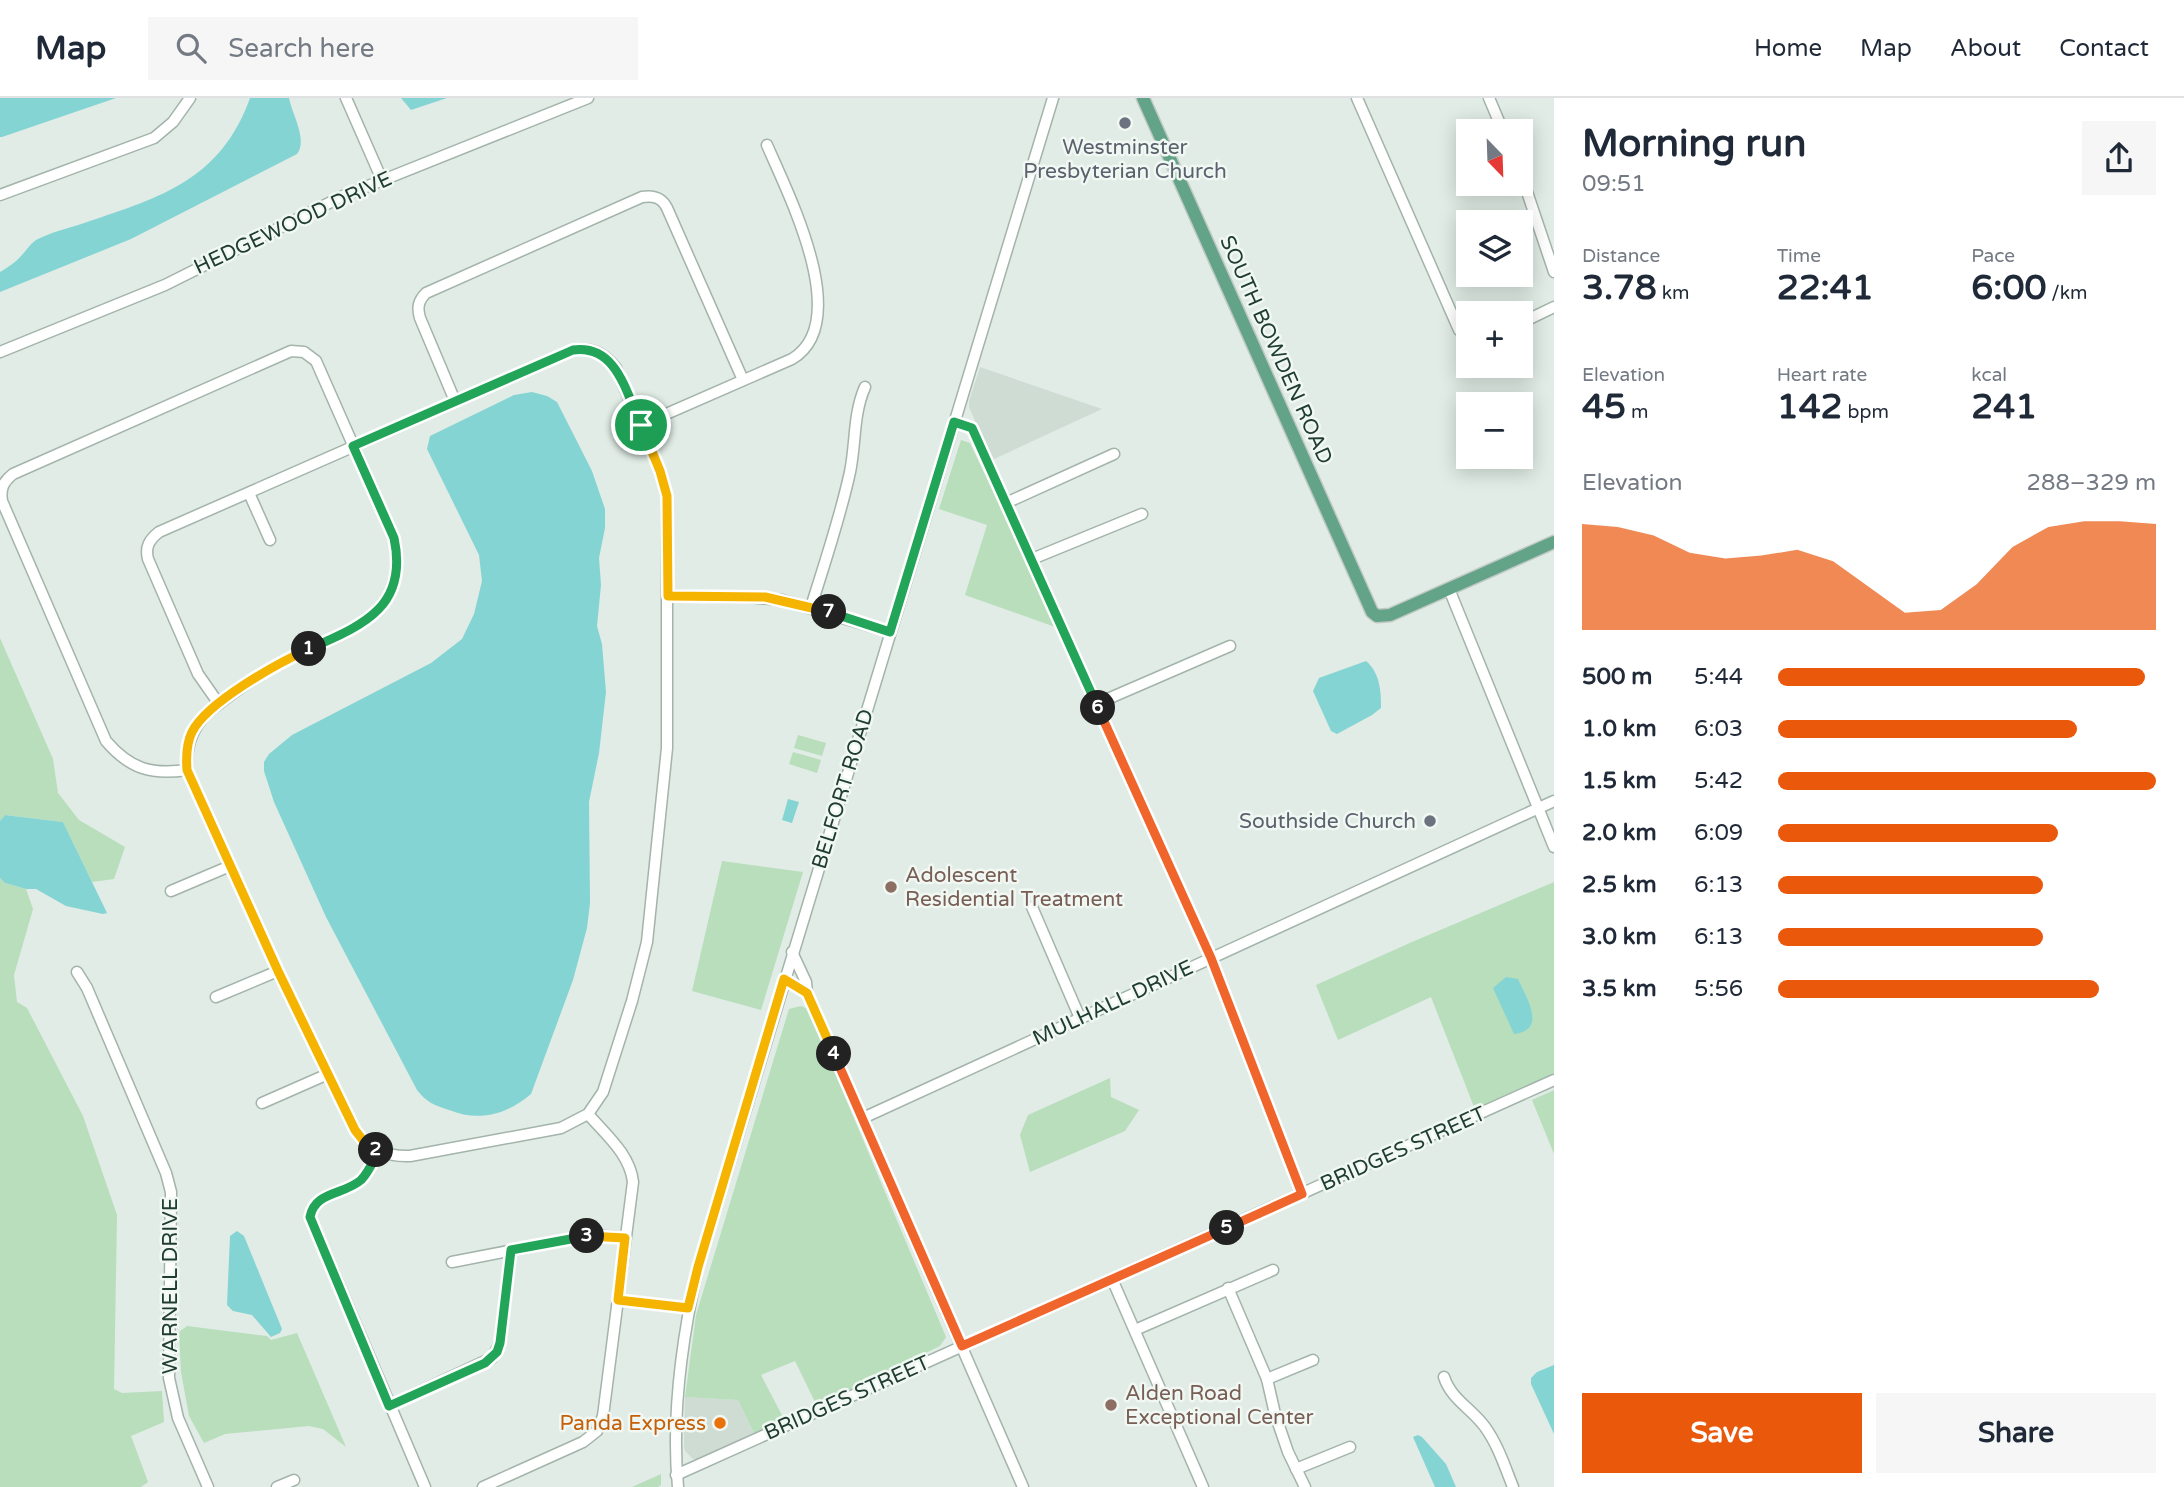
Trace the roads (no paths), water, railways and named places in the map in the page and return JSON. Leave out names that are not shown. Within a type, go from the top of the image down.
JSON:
[{"type":"main road","name":"SOUTH BOWDEN ROAD","points":[[1143,98],[1367,605],[1377,616],[1390,615],[1449,589]]},
{"type":"main road","points":[[1449,589],[1554,542]]},
{"type":"street","points":[[0,195],[154,138],[173,122],[190,98]]},
{"type":"street","points":[[346,98],[382,180]]},
{"type":"street","name":"HEDGEWOOD DRIVE","points":[[0,352],[165,285],[317,208],[588,98]]},
{"type":"street","name":"BELFORT ROAD","points":[[677,1481],[680,1367],[688,1308],[698,1267],[1053,98]]},
{"type":"street","points":[[1357,98],[1456,323]]},
{"type":"street","points":[[1489,98],[1498,119]]},
{"type":"street","points":[[641,425],[802,352],[813,338],[817,318],[813,262],[799,219],[767,145]]},
{"type":"street","points":[[1528,196],[1554,272]]},
{"type":"street","points":[[455,401],[420,318],[418,303],[426,293],[642,197],[657,198],[664,202],[743,380]]},
{"type":"street","points":[[1533,317],[1554,307]]},
{"type":"street","points":[[187,770],[158,772],[139,768],[120,756],[106,741],[0,493],[2,486],[13,474],[291,351],[304,352],[316,361],[353,446],[394,538],[395,576],[384,603],[366,622],[277,665],[207,713],[193,731],[187,750],[187,770],[278,971],[355,1130],[362,1139],[378,1152],[410,1156],[561,1128],[588,1114],[603,1092],[632,1001],[647,942],[667,748],[667,496],[641,425],[615,368],[608,359],[599,352],[583,348],[573,350],[455,401],[353,446],[249,493],[159,532],[147,545],[148,559],[198,674],[219,704]]},
{"type":"street","points":[[811,607],[845,497],[854,453],[858,404],[865,387]]},
{"type":"street","points":[[954,422],[972,428],[1032,559],[1211,958],[1302,1194]]},
{"type":"street","points":[[1006,503],[1114,454]]},
{"type":"street","points":[[249,493],[270,540]]},
{"type":"street","points":[[1032,559],[1142,514]]},
{"type":"street","points":[[1449,589],[1554,847]]},
{"type":"street","points":[[668,596],[765,597],[811,607],[890,632]]},
{"type":"street","points":[[1096,704],[1230,646]]},
{"type":"street","name":"MULHALL DRIVE","points":[[863,1118],[1554,801]]},
{"type":"street","points":[[171,891],[229,866]]},
{"type":"street","points":[[1032,907],[1080,1018]]},
{"type":"street","points":[[792,952],[806,982],[807,993],[1023,1487]]},
{"type":"street","points":[[216,997],[278,971]]},
{"type":"street","name":"WARNELL DRIVE","points":[[77,972],[103,1025],[166,1173],[171,1192],[169,1378],[178,1418],[208,1487]]},
{"type":"street","points":[[784,979],[807,993]]},
{"type":"street","points":[[262,1103],[328,1074]]},
{"type":"street","name":"BRIDGES STREET","points":[[677,1481],[962,1346],[1554,1080]]},
{"type":"street","points":[[483,1487],[583,1442],[597,1431],[603,1416],[633,1182],[630,1165],[588,1114]]},
{"type":"street","points":[[378,1152],[362,1179],[321,1199],[315,1204],[310,1217],[425,1487]]},
{"type":"street","points":[[452,1262],[590,1235],[625,1238]]},
{"type":"street","points":[[389,1406],[492,1358],[500,1343],[511,1250]]},
{"type":"street","points":[[1135,1330],[1273,1270]]},
{"type":"street","points":[[1112,1279],[1203,1487]]},
{"type":"street","points":[[1228,1288],[1267,1379],[1275,1415],[1305,1487]]},
{"type":"street","points":[[618,1300],[688,1308]]},
{"type":"street","points":[[1267,1379],[1313,1360]]},
{"type":"street","points":[[1444,1377],[1451,1392],[1485,1427],[1513,1487]]},
{"type":"street","points":[[1296,1469],[1350,1447]]},
{"type":"street","points":[[277,1487],[294,1480]]},
{"type":"water","points":[[0,98],[116,98],[0,137]]},
{"type":"water","points":[[250,98],[289,98],[300,134],[301,142],[297,154],[131,239],[0,292],[0,272],[16,261],[36,240],[140,203],[186,181],[223,148],[238,126]]},
{"type":"water","points":[[401,98],[447,98],[411,110]]},
{"type":"water","points":[[532,392],[557,402],[592,471],[605,509],[605,528],[599,558],[601,585],[597,626],[602,644],[606,692],[599,753],[589,802],[590,903],[587,928],[573,980],[531,1094],[502,1111],[471,1116],[435,1105],[417,1090],[326,917],[274,802],[264,771],[264,762],[269,754],[292,735],[431,663],[462,639],[474,614],[482,581],[479,555],[427,449],[430,436],[514,395]]},
{"type":"water","points":[[1366,661],[1377,677],[1381,708],[1337,734],[1331,731],[1313,691],[1319,678]]},
{"type":"water","points":[[788,799],[799,802],[792,823],[782,820]]},
{"type":"water","points":[[5,815],[63,822],[107,913],[66,906],[36,889],[5,883],[0,878],[0,821]]},
{"type":"water","points":[[1506,977],[1518,979],[1532,1012],[1530,1026],[1514,1034],[1493,988]]},
{"type":"water","points":[[237,1231],[244,1236],[282,1329],[271,1337],[252,1315],[233,1311],[227,1305],[230,1236]]},
{"type":"water","points":[[1554,1365],[1554,1434],[1531,1384],[1531,1378],[1537,1372]]},
{"type":"water","points":[[1418,1435],[1446,1464],[1456,1487],[1435,1487],[1413,1437]]},
{"type":"place","name":"Westminster Presbyterian Church","points":[[1125,123]]},
{"type":"place","name":"Southside Church","points":[[1430,821]]},
{"type":"place","name":"Adolescent Residential Treatment","points":[[891,887]]},
{"type":"place","name":"Alden Road Exceptional Center","points":[[1111,1405]]},
{"type":"place","name":"Panda Express","points":[[720,1423]]}]
